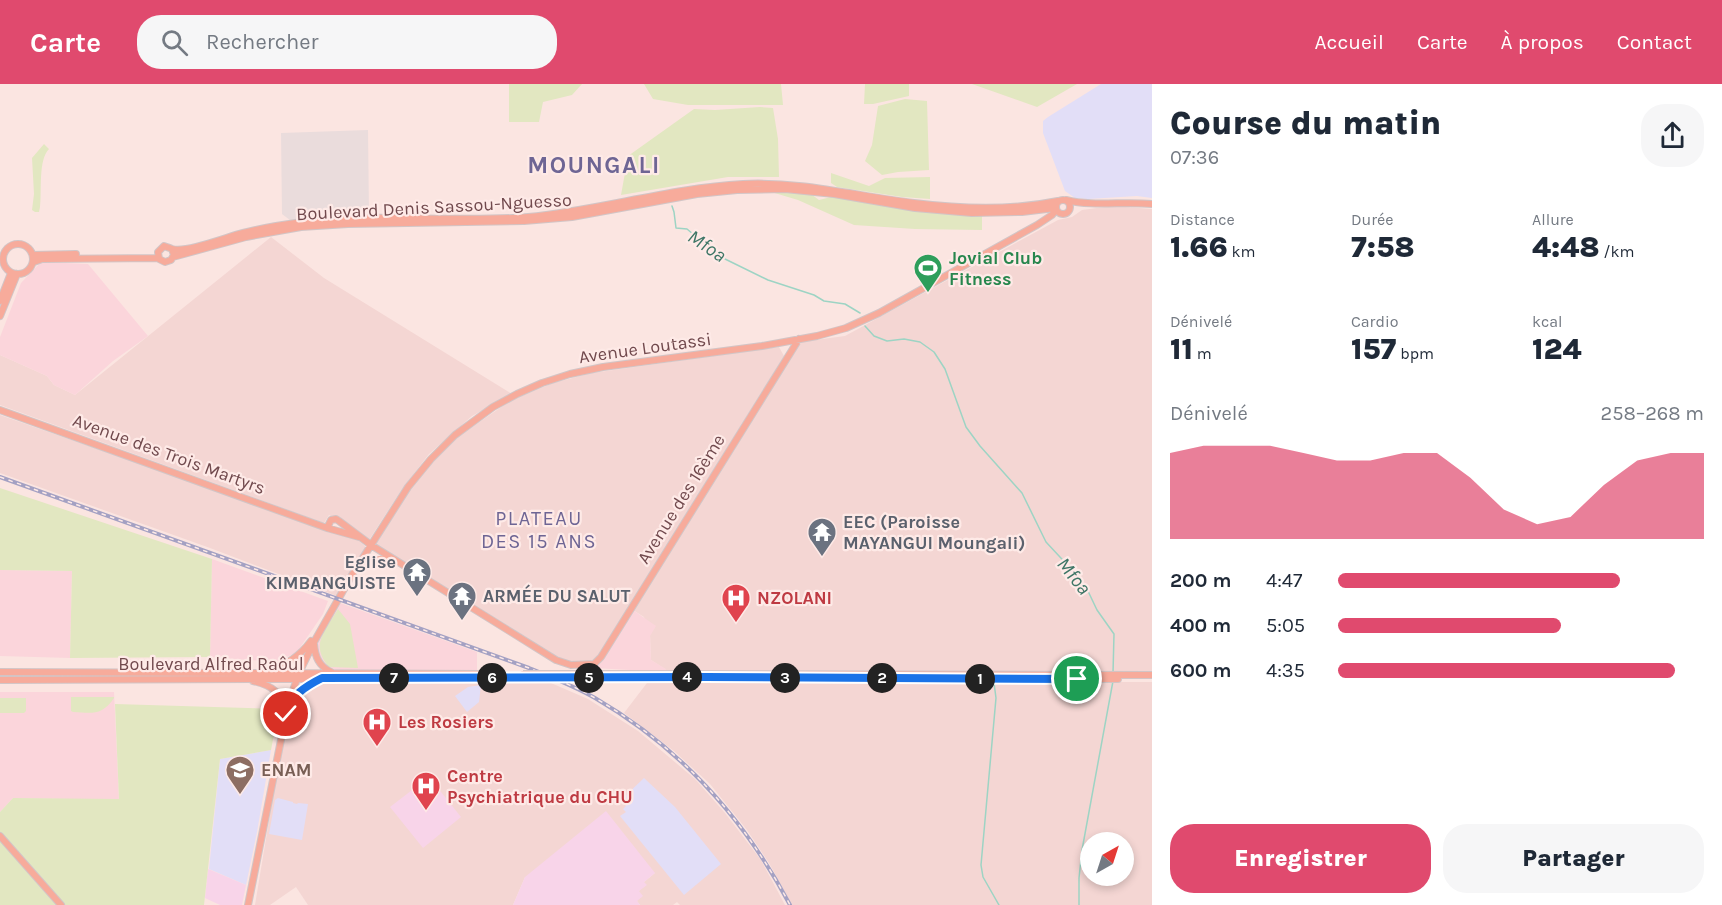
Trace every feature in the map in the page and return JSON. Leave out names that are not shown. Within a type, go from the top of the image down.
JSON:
[{"type":"main road","name":"Boulevard Denis Sassou-Nguesso","points":[[172,249],[185,249],[243,233],[312,221],[525,217],[718,186],[764,183],[913,203],[973,208],[1057,208],[1066,200]]},
{"type":"main road","name":"Boulevard Denis Sassou-Nguesso","points":[[173,257],[246,237],[310,226],[524,221],[572,217],[697,194],[760,189],[824,191]]},
{"type":"main road","points":[[1066,200],[1070,208]]},
{"type":"main road","points":[[1066,200],[1084,204]]},
{"type":"main road","points":[[1057,208],[1066,214],[1070,208],[1084,204],[1128,202],[1152,204]]},
{"type":"main road","name":"Avenue Loutassi","points":[[248,905],[284,721],[297,676],[313,641],[408,487],[455,435],[474,420],[517,394],[556,378],[587,370],[783,342],[840,330],[864,320],[1037,225],[1053,219],[1057,208]]},
{"type":"main road","points":[[13,244],[25,245],[30,249],[33,259],[27,272],[14,274],[6,269],[3,258],[8,247],[13,244]]},
{"type":"main road","points":[[33,259],[115,254],[158,255],[165,262],[173,257],[172,249],[164,246],[158,255]]},
{"type":"main road","points":[[0,301],[14,274]]},
{"type":"main road","points":[[0,316],[14,274]]},
{"type":"main road","name":"Avenue des 16ème","points":[[583,666],[594,664],[601,657],[799,339]]},
{"type":"main road","points":[[783,342],[787,357]]},
{"type":"main road","name":"Avenue des Trois Martyrs","points":[[0,410],[327,528],[361,537]]},
{"type":"main road","name":"Avenue des Trois Martyrs","points":[[327,528],[331,520],[336,519],[371,545],[556,660],[583,666]]},
{"type":"main road","points":[[358,566],[373,560],[392,558]]},
{"type":"main road","points":[[260,672],[280,667],[294,660],[313,641]]},
{"type":"main road","points":[[313,641],[316,656],[322,666],[334,673]]},
{"type":"main road","name":"Boulevard Alfred Raôul","points":[[0,672],[260,672],[322,678],[564,676]]},
{"type":"main road","points":[[297,676],[334,673],[564,676],[1152,677]]},
{"type":"main road","name":"Boulevard Alfred Raôul","points":[[0,680],[240,679],[297,676]]},
{"type":"main road","points":[[288,705],[304,688],[322,678]]},
{"type":"main road","points":[[240,679],[264,684],[276,691],[283,708],[284,721]]},
{"type":"main road","points":[[0,837],[61,905]]},
{"type":"shaded area","points":[[1101,84],[1152,84],[1152,198],[1137,196],[1075,198],[1065,191],[1043,133],[1043,121]]},
{"type":"shaded area","points":[[368,130],[369,215],[290,220],[282,214],[281,133]]},
{"type":"shaded area","points":[[1112,206],[1152,209],[1152,671],[665,672],[665,669],[651,660],[650,635],[644,617],[633,610],[800,342],[845,336],[1058,220],[1072,217],[1082,210]]},
{"type":"shaded area","points":[[271,237],[324,278],[512,394],[472,416],[429,454],[402,489],[369,540],[329,515],[324,523],[0,405],[0,355],[47,376],[54,385],[75,395]]},
{"type":"shaded area","points":[[41,262],[88,264],[148,336],[113,361],[75,395],[54,385],[47,376],[0,355],[0,337],[21,283]]},
{"type":"shaded area","points":[[779,347],[784,356],[596,659],[590,663],[565,661],[376,544],[419,476],[452,441],[510,401],[553,383],[592,373]]},
{"type":"shaded area","points":[[0,415],[358,540],[366,547],[337,596],[0,473]]},
{"type":"shaded area","points":[[212,559],[328,601],[323,614],[297,652],[277,662],[210,657]]},
{"type":"shaded area","points":[[0,570],[72,571],[70,658],[0,656]]},
{"type":"shaded area","points":[[340,603],[477,652],[477,670],[332,670],[323,663],[318,654],[317,641]]},
{"type":"shaded area","points":[[633,610],[656,626],[650,636],[651,660],[666,669],[665,672],[594,668],[599,662]]},
{"type":"shaded area","points":[[650,679],[836,682],[1152,682],[1152,905],[792,905],[769,863],[747,830],[710,784],[674,751],[624,713]]},
{"type":"shaded area","points":[[551,683],[588,699],[638,731],[695,779],[725,813],[761,860],[785,905],[680,905],[677,902],[673,905],[640,905],[637,901],[639,891],[644,882],[655,873],[525,877],[513,905],[308,905],[296,887],[270,905],[255,905],[279,760],[290,711],[299,684]]},
{"type":"shaded area","points":[[481,685],[479,702],[467,712],[455,696],[468,687]]},
{"type":"shaded area","points":[[0,692],[114,692],[119,800],[13,798],[0,812]]},
{"type":"shaded area","name":"ENAM","points":[[271,750],[246,885],[209,869],[220,759]]},
{"type":"shaded area","name":"Centre Psychiatrique du CHU","points":[[429,777],[461,817],[423,848],[390,807]]},
{"type":"shaded area","points":[[644,778],[675,807],[721,864],[684,895],[620,816],[626,812],[623,809],[626,806],[621,800]]},
{"type":"shaded area","points":[[278,798],[297,804],[308,804],[302,840],[269,834],[275,800]]},
{"type":"shaded area","points":[[606,811],[655,873],[644,882],[647,885],[639,891],[643,896],[637,901],[640,905],[513,905],[525,877]]},
{"type":"shaded area","points":[[208,869],[246,885],[242,905],[220,905],[205,898]]},
{"type":"green space","points":[[509,84],[582,84],[572,95],[543,102],[539,122],[509,122]]},
{"type":"green space","points":[[644,84],[781,84],[783,105],[688,105],[653,99]]},
{"type":"green space","points":[[865,84],[909,84],[909,96],[864,104]]},
{"type":"green space","points":[[972,84],[1077,84],[1037,107]]},
{"type":"green space","points":[[905,99],[927,101],[929,170],[882,175],[865,161],[872,145],[878,106]]},
{"type":"green space","points":[[773,108],[778,139],[779,177],[728,177],[621,195],[628,156],[694,109]]},
{"type":"green space","points":[[44,144],[49,149],[43,160],[39,212],[35,212],[32,210],[34,194],[32,158]]},
{"type":"green space","points":[[831,173],[869,186],[885,178],[930,177],[930,199],[837,187],[831,183]]},
{"type":"green space","points":[[768,191],[811,194],[819,200],[831,197],[982,216],[982,230],[854,225],[798,200]]},
{"type":"green space","points":[[0,488],[212,559],[210,657],[70,658],[72,571],[0,570]]},
{"type":"green space","points":[[338,609],[350,624],[358,668],[329,667],[320,651],[322,637]]},
{"type":"green space","points":[[71,697],[114,698],[101,711],[86,713],[71,711]]},
{"type":"green space","points":[[0,698],[26,698],[26,711],[24,713],[0,713]]},
{"type":"green space","points":[[115,704],[279,709],[271,750],[220,759],[204,905],[0,905],[0,812],[13,798],[119,799]]},
{"type":"waterway","name":"Mfoa","points":[[672,206],[676,228],[687,229],[706,245],[712,246],[723,258],[768,280],[814,295],[824,301],[845,304],[860,313]]},
{"type":"waterway","name":"Mfoa","points":[[865,326],[874,336],[887,341],[904,339],[920,342],[934,352],[945,369],[966,427],[1022,493],[1046,542],[1087,589],[1097,610],[1114,634],[1113,673]]},
{"type":"waterway","name":"Mfoa","points":[[1079,905],[1082,850],[1113,681]]},
{"type":"waterway","points":[[994,683],[996,698],[981,865],[983,877],[999,905]]},
{"type":"railway","points":[[0,477],[529,668],[587,694],[655,739],[708,788],[752,843],[790,905]]},
{"type":"place","name":"Jovial Club Fitness","points":[[928,294]]},
{"type":"place","name":"EEC (Paroisse MAYANGUI Moungali)","points":[[822,558]]},
{"type":"place","name":"Eglise KIMBANGUISTE","points":[[417,598]]},
{"type":"place","name":"ARMÉE DU SALUT","points":[[462,622]]},
{"type":"place","name":"NZOLANI","points":[[736,624]]},
{"type":"place","name":"Les Rosiers","points":[[377,748]]},
{"type":"place","name":"ENAM","points":[[240,796]]},
{"type":"place","name":"Centre Psychiatrique du CHU","points":[[426,812]]},
{"type":"district","name":"MOUNGALI","points":[[594,165]]},
{"type":"district","name":"PLATEAU DES 15 ANS","points":[[539,530]]},
{"type":"route","points":[[286,714],[287,708],[297,694],[322,678],[1077,679]]}]
